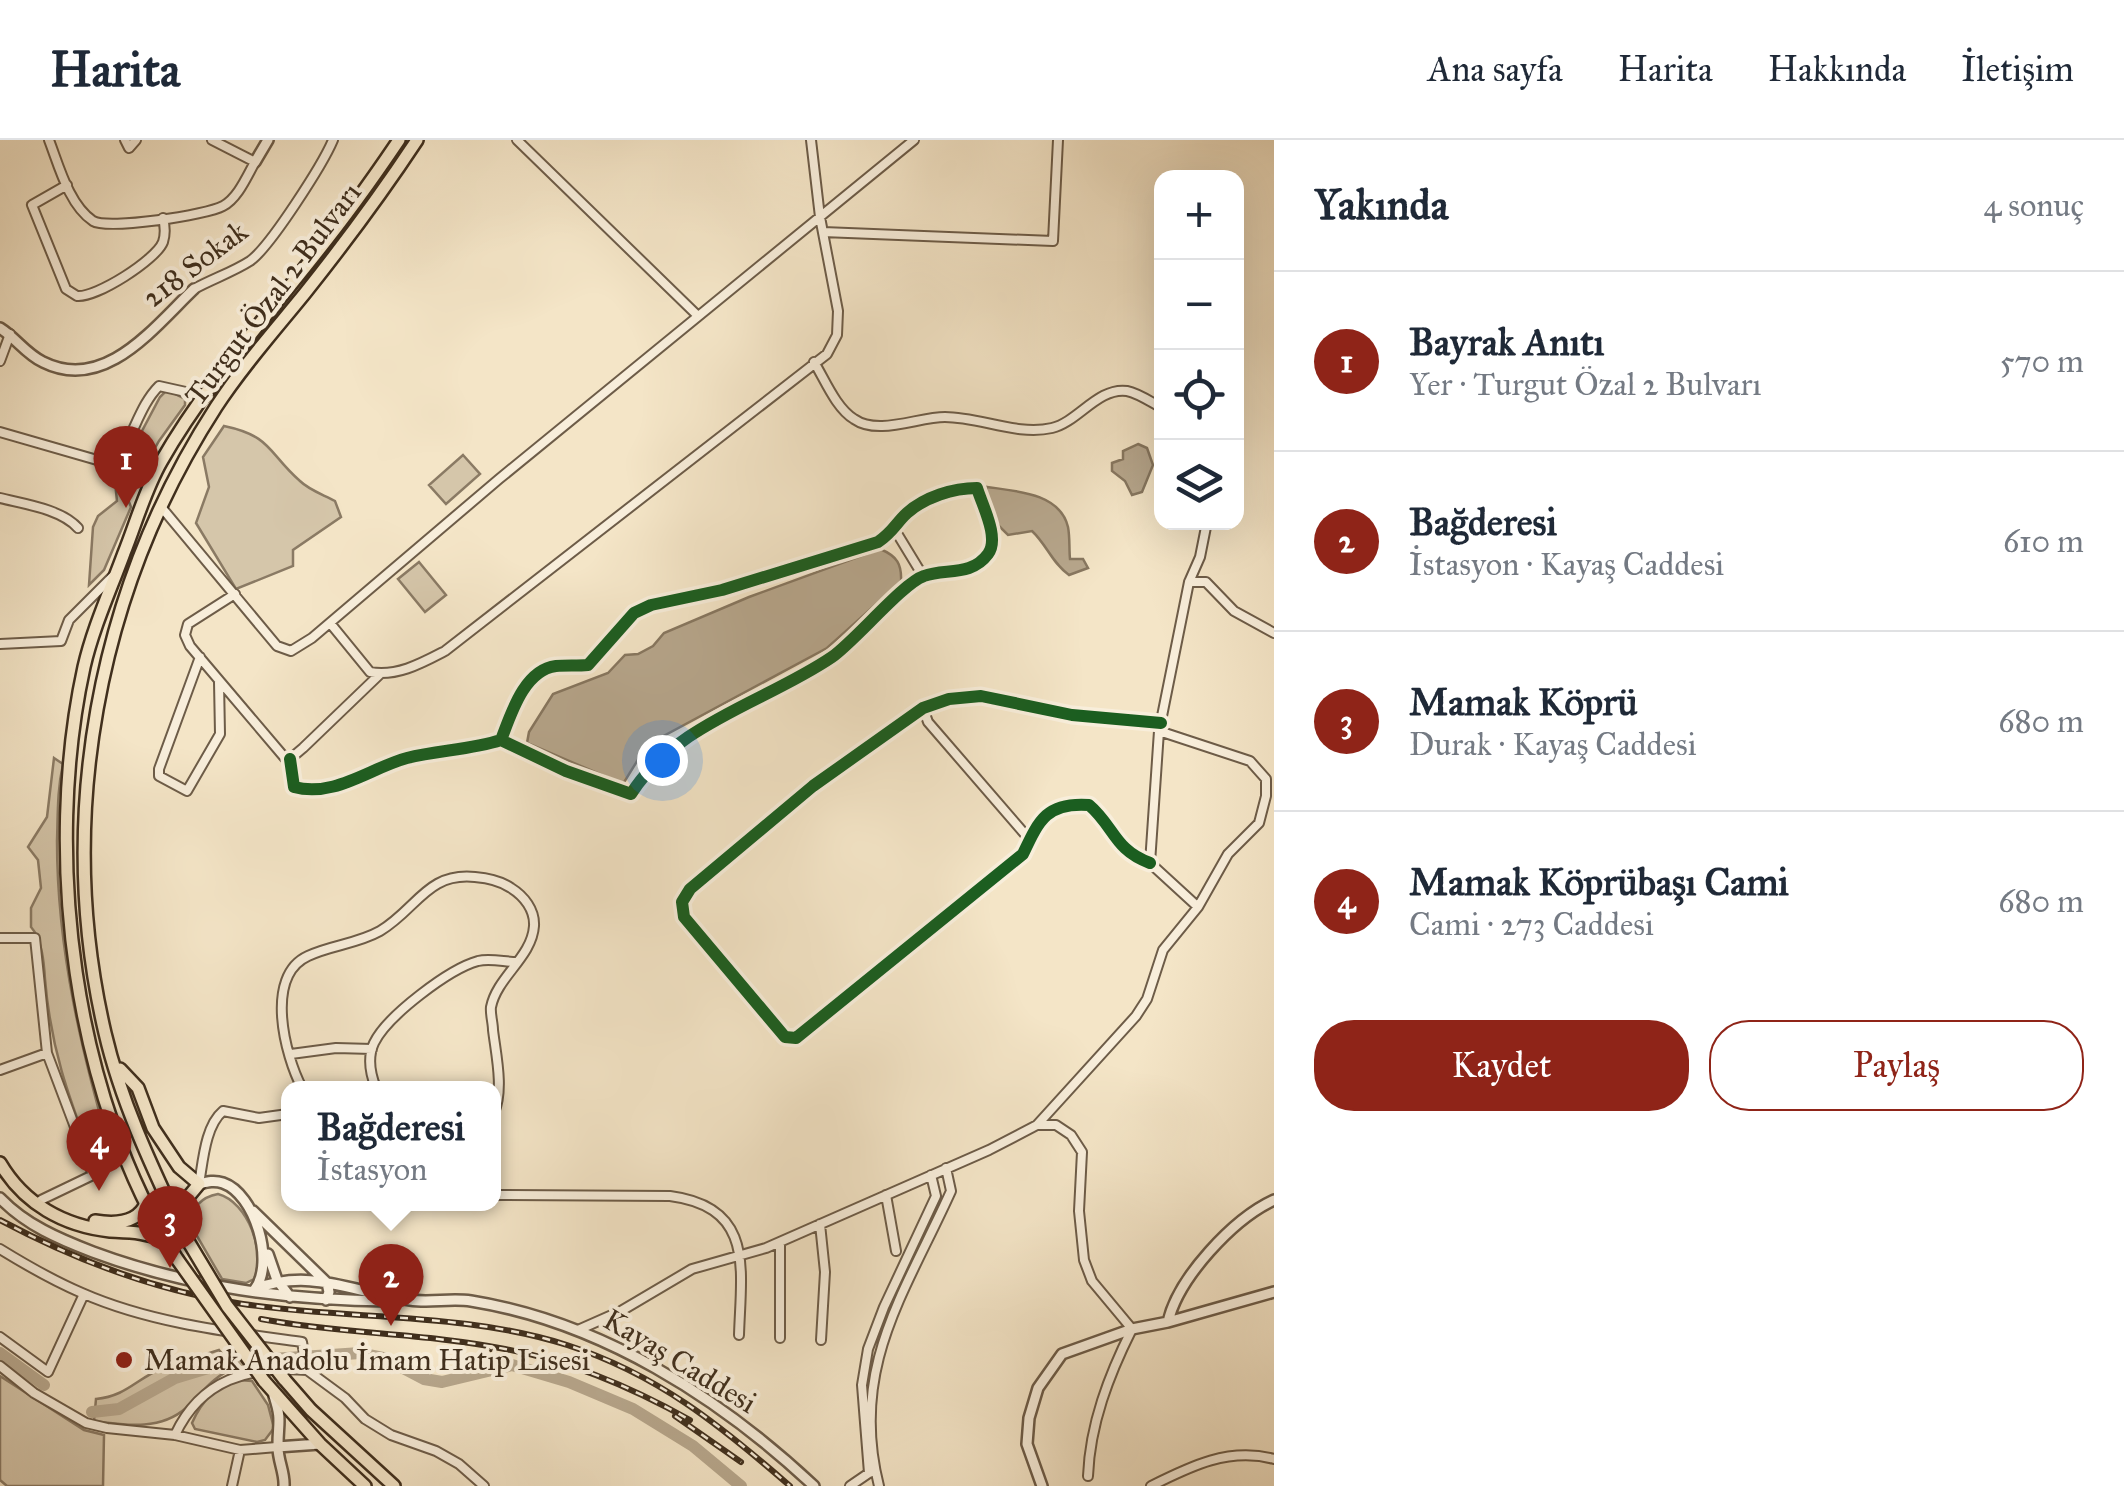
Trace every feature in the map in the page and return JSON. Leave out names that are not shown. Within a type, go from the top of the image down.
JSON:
[{"type":"main road","name":"Turgut Özal 2 Bulvarı","points":[[365,1486],[273,1394],[164,1240],[126,1158],[93,1058],[72,959],[67,785],[84,667],[102,610],[160,464],[204,396],[356,204],[399,140]]},
{"type":"main road","name":"Turgut Özal 2 Bulvarı","points":[[394,1486],[331,1430],[284,1379],[227,1306],[182,1231],[153,1170],[112,1058],[92,960],[84,838],[90,757],[104,667],[132,575],[160,507],[218,404],[340,250],[417,140]]},
{"type":"main road","points":[[112,1058],[138,1088],[153,1128],[179,1167],[199,1184],[188,1196],[182,1231]]},
{"type":"main road","points":[[0,1150],[14,1174],[42,1200],[78,1217],[111,1222],[135,1218],[146,1203]]},
{"type":"main road","points":[[0,1164],[21,1192],[48,1212],[87,1226],[145,1232],[164,1240]]},
{"type":"street","points":[[48,140],[82,213],[98,225],[211,211],[227,204],[268,140]]},
{"type":"street","points":[[125,140],[130,148],[136,140]]},
{"type":"street","points":[[212,140],[256,162]]},
{"type":"street","name":"218 Sokak","points":[[0,328],[43,362],[74,370],[99,368],[142,338],[194,289],[249,262],[265,246],[334,140]]},
{"type":"street","points":[[516,140],[698,316]]},
{"type":"street","points":[[330,623],[370,672],[380,674],[417,666],[445,651],[826,354],[837,335],[838,311],[811,140]]},
{"type":"street","points":[[160,507],[277,646],[291,651],[330,623],[499,479],[914,140]]},
{"type":"street","points":[[823,232],[1053,241],[1058,140]]},
{"type":"street","points":[[67,184],[32,206],[66,288],[76,296],[90,296],[153,254],[164,240],[163,218]]},
{"type":"street","points":[[0,361],[10,334]]},
{"type":"street","points":[[814,362],[844,411],[867,426],[942,417],[976,418],[1026,430],[1046,430],[1076,416],[1107,394],[1130,392],[1154,404]]},
{"type":"street","points":[[0,432],[111,464],[120,455],[158,386],[204,396]]},
{"type":"street","points":[[236,594],[188,624],[185,635],[200,658],[290,759],[294,787],[316,791],[338,786],[412,757],[480,747],[500,740],[566,771],[631,794],[644,773],[672,748],[832,656],[924,576],[949,574],[973,566],[990,553],[992,539],[977,488],[938,495],[906,514],[895,530],[878,542],[722,590],[651,605],[634,614],[588,665],[556,666],[540,672],[528,684],[500,740]]},
{"type":"street","points":[[0,498],[30,505],[78,528]]},
{"type":"street","points":[[895,530],[924,576]]},
{"type":"street","points":[[1150,863],[1160,727],[1189,582],[1205,530]]},
{"type":"street","points":[[1200,557],[1206,582],[1234,611],[1274,634]]},
{"type":"street","points":[[0,644],[61,642],[68,620],[117,573]]},
{"type":"street","points":[[1189,582],[1206,582]]},
{"type":"street","points":[[83,605],[102,610]]},
{"type":"street","points":[[200,658],[159,769],[159,776],[187,791],[220,734],[219,680]]},
{"type":"street","points":[[290,759],[380,674]]},
{"type":"street","points":[[1037,1125],[1136,1016],[1148,999],[1163,950],[1198,907],[1228,854],[1259,823],[1266,779],[1250,761],[1160,727],[981,696],[949,699],[924,708],[813,786],[690,889],[682,902],[684,917],[785,1037],[796,1038],[1024,854],[1041,818],[1060,806],[1089,805],[1124,850],[1150,863],[1198,907]]},
{"type":"street","points":[[924,708],[928,722],[1030,840]]},
{"type":"street","points":[[300,1081],[281,1009],[282,993],[296,963],[367,938],[412,907],[428,888],[450,876],[478,877],[508,886],[530,908],[534,926],[491,1007],[498,1081]]},
{"type":"street","points":[[0,938],[35,938],[47,1053],[92,1175],[42,1200]]},
{"type":"street","points":[[372,1081],[375,1040],[406,1007],[447,974],[485,959],[518,962]]},
{"type":"street","points":[[291,1054],[336,1048],[372,1049]]},
{"type":"street","points":[[0,1070],[47,1053]]},
{"type":"street","points":[[281,1115],[259,1118],[223,1111],[216,1117],[204,1153],[199,1184],[213,1181],[238,1192],[260,1233],[277,1280],[290,1297]]},
{"type":"street","points":[[578,1330],[621,1312],[692,1268],[780,1242],[1037,1125],[1056,1124],[1072,1136],[1082,1152],[1080,1211],[1084,1260],[1092,1280],[1132,1328]]},
{"type":"street","points":[[875,1479],[870,1388],[879,1348],[951,1191],[946,1168]]},
{"type":"street","points":[[875,1479],[862,1384],[868,1349],[936,1196],[931,1175]]},
{"type":"street","points":[[501,1194],[670,1196],[697,1200],[734,1233],[742,1254],[739,1335]]},
{"type":"street","points":[[886,1195],[896,1251]]},
{"type":"street","points":[[0,1198],[19,1217],[40,1229],[130,1266],[290,1297],[413,1301]]},
{"type":"street","points":[[1168,1322],[1185,1281],[1240,1224],[1274,1200]]},
{"type":"street","points":[[247,1206],[327,1283],[330,1292],[326,1300]]},
{"type":"street","points":[[820,1224],[825,1272],[821,1340]]},
{"type":"street","points":[[250,1290],[263,1277],[260,1233]]},
{"type":"street","points":[[780,1242],[780,1338]]},
{"type":"street","points":[[0,1249],[84,1294],[182,1322],[302,1342],[305,1361],[365,1419],[390,1435],[436,1451],[459,1464],[484,1486]]},
{"type":"street","name":"Kayaş Caddesi","points":[[250,1290],[277,1280],[303,1278],[413,1301],[468,1301],[578,1330],[708,1399],[814,1486]]},
{"type":"street","points":[[1042,1486],[1027,1444],[1029,1418],[1038,1388],[1062,1354],[1132,1328],[1168,1322],[1274,1292]]},
{"type":"street","points":[[0,1337],[48,1372],[84,1294]]},
{"type":"street","points":[[1088,1476],[1090,1443],[1115,1362],[1132,1328]]},
{"type":"street","points":[[175,1435],[200,1399],[222,1382],[305,1361]]},
{"type":"street","points":[[0,1366],[34,1393],[86,1422],[107,1428],[175,1435],[240,1450],[320,1444]]},
{"type":"street","points":[[273,1394],[281,1428],[277,1447],[284,1486]]},
{"type":"street","points":[[232,1486],[240,1450]]},
{"type":"street","points":[[1151,1486],[1202,1462],[1231,1454],[1274,1459]]},
{"type":"street","points":[[850,1486],[875,1479]]},
{"type":"shaded area","points":[[167,390],[185,399],[185,405],[127,497],[131,507],[104,570],[89,585],[93,527],[98,516],[117,501],[115,482]]},
{"type":"shaded area","points":[[224,426],[261,440],[304,484],[335,501],[341,517],[293,550],[293,566],[236,589],[196,523],[209,487],[203,457]]},
{"type":"shaded area","points":[[1138,444],[1147,448],[1153,465],[1142,492],[1132,495],[1125,481],[1112,471],[1112,463],[1123,459],[1123,451]]},
{"type":"shaded area","points":[[463,455],[480,474],[446,504],[429,485]]},
{"type":"shaded area","points":[[987,487],[1035,496],[1056,507],[1068,527],[1070,559],[1083,559],[1088,568],[1069,575],[1032,531],[1008,535],[996,523],[985,493]]},
{"type":"shaded area","points":[[880,549],[897,561],[901,582],[827,648],[647,745],[623,784],[527,743],[529,732],[553,694],[608,673],[625,655],[638,654],[653,646],[664,633]]},
{"type":"shaded area","points":[[419,562],[446,595],[425,612],[398,579]]},
{"type":"shaded area","points":[[54,758],[63,764],[57,841],[67,963],[91,1081],[113,1160],[95,1167],[57,1053],[42,952],[31,927],[31,908],[41,888],[38,860],[28,847],[47,817]]},
{"type":"shaded area","points":[[218,1194],[238,1207],[252,1229],[257,1268],[254,1279],[246,1283],[222,1279],[190,1224],[199,1204]]},
{"type":"shaded area","points":[[219,1350],[235,1368],[214,1380],[176,1415],[142,1425],[94,1421],[96,1399],[124,1391],[163,1368]]},
{"type":"shaded area","points":[[0,1376],[84,1430],[104,1435],[103,1486],[7,1486],[0,1480]]},
{"type":"shaded area","points":[[238,1380],[252,1381],[268,1405],[274,1428],[265,1440],[257,1442],[195,1429],[192,1423],[210,1396]]},
{"type":"waterway","points":[[0,1353],[44,1385]]},
{"type":"waterway","points":[[92,1412],[119,1409],[175,1378],[228,1362],[360,1353],[384,1358],[424,1379],[442,1382],[512,1365],[569,1382],[633,1409],[693,1446],[741,1486]]},
{"type":"railway","points":[[0,1220],[58,1249],[179,1291],[283,1309],[488,1327],[567,1345],[659,1386],[738,1442],[790,1486]]},
{"type":"railway","points":[[261,1319],[529,1354],[600,1377],[690,1420]]},
{"type":"railway","points":[[675,1416],[741,1462]]},
{"type":"cycle path","points":[[290,759],[294,787],[323,789],[407,758],[501,740],[566,771],[631,794],[672,749],[697,731],[832,657],[915,581],[966,569],[981,561],[988,554],[992,539],[977,488],[949,492],[922,502],[878,542],[634,613],[588,665],[556,666],[535,676],[520,695],[501,740]]},
{"type":"cycle path","points":[[1150,863],[1121,844],[1089,805],[1054,810],[1040,823],[1023,854],[796,1038],[785,1037],[684,917],[682,902],[690,889],[813,786],[923,708],[949,699],[981,696],[1072,715],[1161,723]]},
{"type":"place","name":"Bayrak Anıtı","points":[[126,508]]},
{"type":"place","name":"Mamak Köprübaşı Cami","points":[[99,1191]]},
{"type":"place","name":"Mamak Köprü","points":[[170,1268]]},
{"type":"place","name":"Bağderesi","points":[[391,1326]]},
{"type":"place","name":"Mamak Anadolu İmam Hatip Lisesi","points":[[124,1360]]}]
